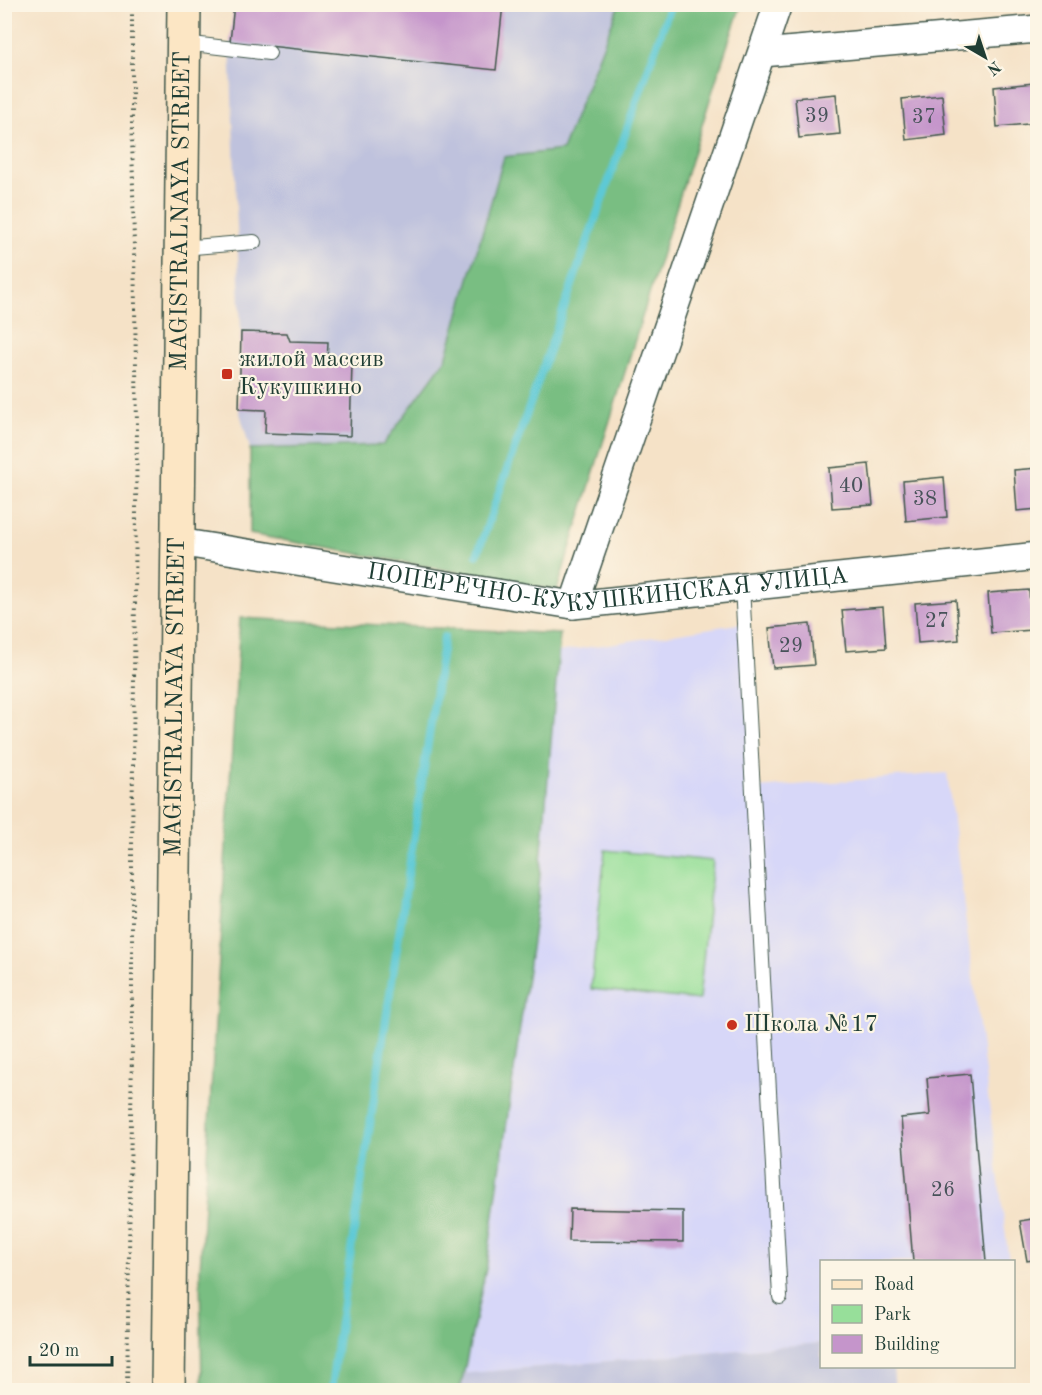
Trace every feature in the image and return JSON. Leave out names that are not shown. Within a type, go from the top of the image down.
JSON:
[{"type":"main road","name":"MAGISTRALNAYA STREET","points":[[168,1390],[184,4]]},
{"type":"street","points":[[573,605],[778,4]]},
{"type":"street","points":[[762,53],[1038,29]]},
{"type":"street","name":"ПОПЕРЕЧНО-КУКУШКИНСКАЯ УЛИЦА","points":[[178,542],[573,605],[1038,556]]},
{"type":"lane","points":[[184,43],[269,53]]},
{"type":"lane","points":[[181,248],[254,242]]},
{"type":"lane","points":[[742,586],[780,1297]]},
{"type":"path","points":[[127,1390],[132,1085],[132,847],[137,426],[132,4]]},
{"type":"shaded area","points":[[234,5],[619,5],[562,151],[504,158],[446,359],[383,445],[250,449],[239,409],[241,332],[230,43]]},
{"type":"shaded area","name":"Школа №17","points":[[744,623],[757,788],[947,773],[1009,1260],[820,1260],[820,1343],[460,1374],[513,659]]},
{"type":"shaded area","points":[[820,1343],[820,1368],[893,1368],[895,1390],[456,1390],[460,1374]]},
{"type":"green space","points":[[619,5],[741,5],[557,590],[250,534],[250,449],[383,445],[446,359],[504,157],[562,150]]},
{"type":"green space","points":[[240,618],[560,634],[538,898],[487,1264],[460,1390],[202,1390],[200,1270]]},
{"type":"green space","points":[[605,850],[713,861],[699,1000],[591,989]]},
{"type":"building","points":[[234,4],[503,4],[496,70],[230,42]]},
{"type":"building","points":[[1034,83],[1038,123],[997,127],[994,87]]},
{"type":"building","points":[[836,94],[840,134],[799,138],[795,98]]},
{"type":"building","points":[[942,95],[946,135],[906,140],[902,99]]},
{"type":"building","points":[[241,332],[287,333],[290,341],[328,342],[327,363],[352,363],[350,436],[265,433],[266,410],[239,409]]},
{"type":"building","points":[[869,464],[873,505],[832,508],[829,468]]},
{"type":"building","points":[[1038,468],[1038,509],[1017,511],[1014,470]]},
{"type":"building","points":[[944,477],[947,517],[906,521],[903,481]]},
{"type":"building","points":[[1029,590],[1032,630],[991,633],[988,593]]},
{"type":"building","points":[[956,600],[959,640],[918,643],[915,603]]},
{"type":"building","points":[[883,607],[886,648],[846,651],[842,610]]},
{"type":"building","points":[[810,624],[814,665],[773,668],[769,628]]},
{"type":"building","points":[[970,1074],[986,1260],[913,1260],[901,1118],[930,1115],[927,1078]]},
{"type":"building","points":[[570,1209],[683,1211],[683,1242],[569,1241]]},
{"type":"building","points":[[1038,1218],[1038,1259],[1027,1261],[1020,1221]]},
{"type":"waterway","points":[[477,555],[671,4]]},
{"type":"waterway","points":[[331,1390],[444,637]]},
{"type":"place","name":"жилой массив Кукушкино","points":[[227,374]]},
{"type":"place","name":"Школа №17","points":[[732,1025]]}]
